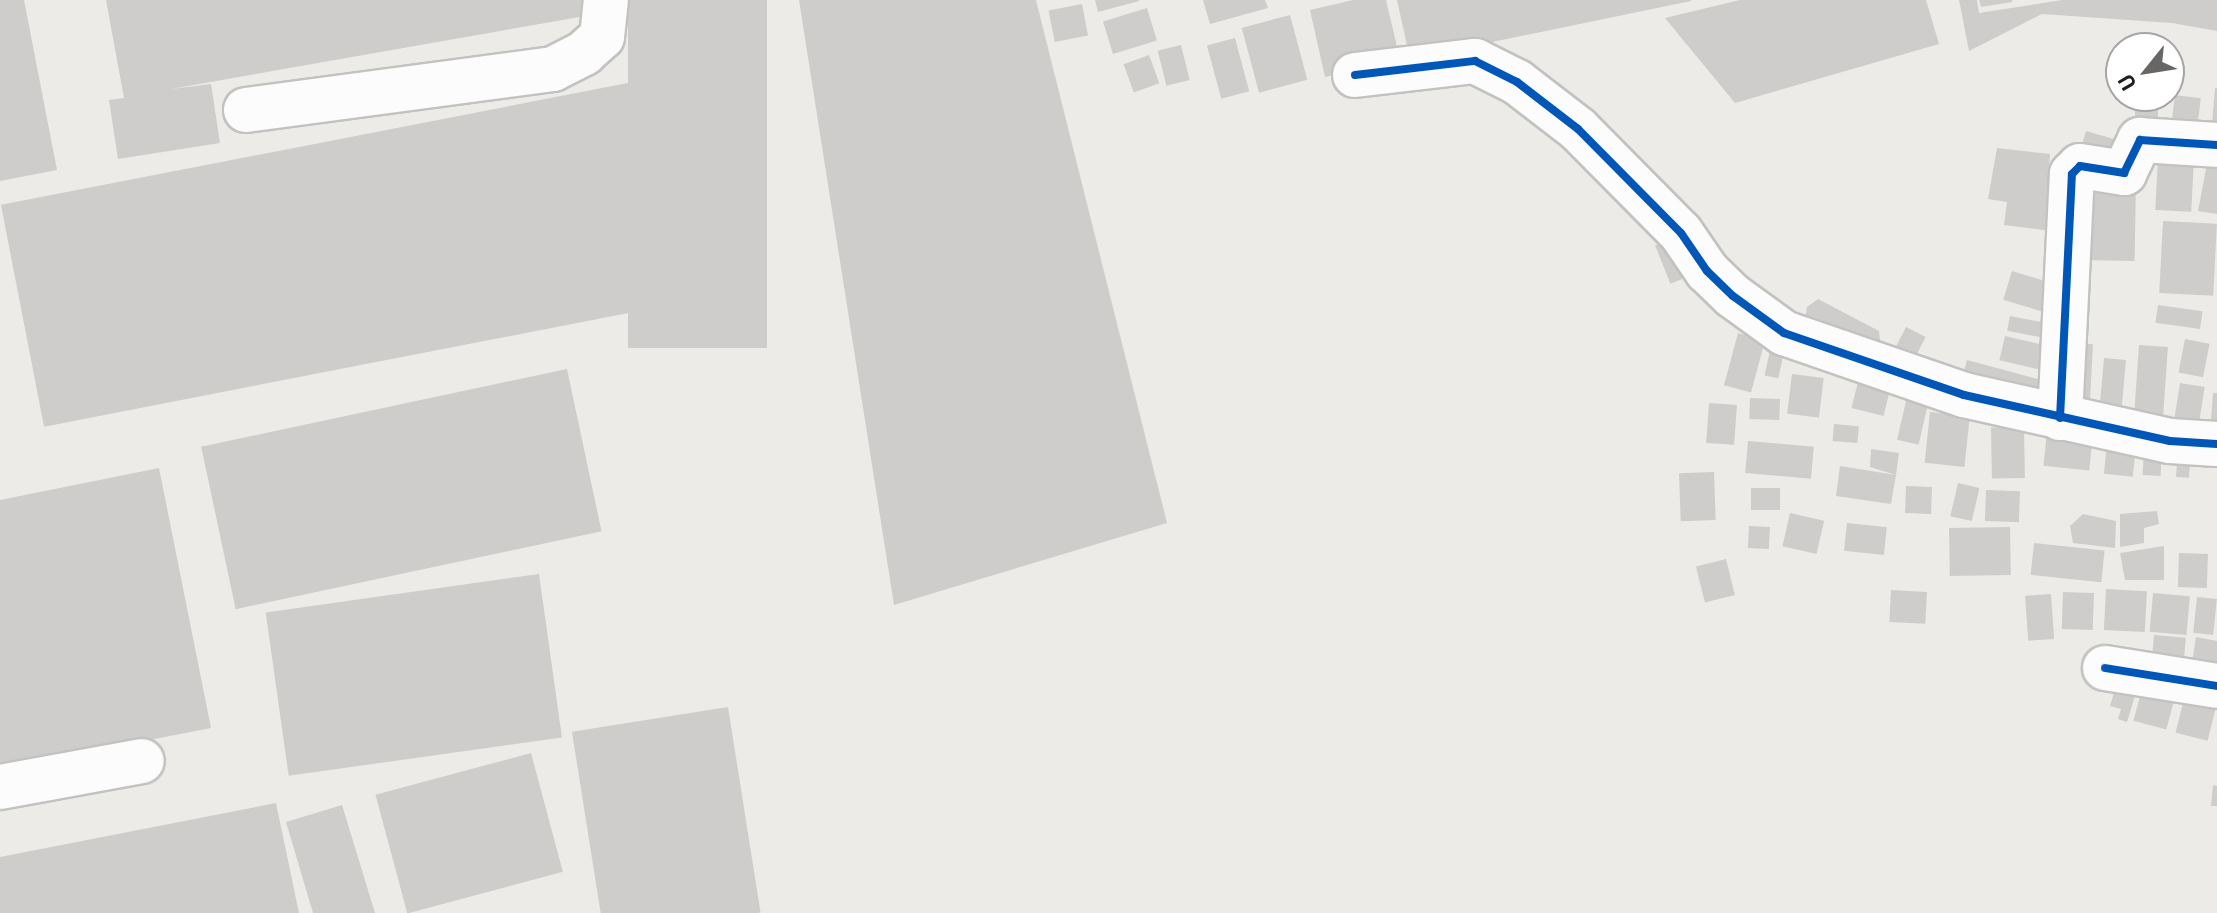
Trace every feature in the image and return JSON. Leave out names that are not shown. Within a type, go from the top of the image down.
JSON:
[{"type":"street","points":[[246,110],[553,69],[584,53],[602,37],[606,0]]},
{"type":"street","points":[[1355,75],[1475,61],[1517,82],[1578,129],[1681,233],[1707,271],[1733,296],[1784,333],[1964,395],[2170,441],[2217,444]]},
{"type":"street","points":[[2060,418],[2072,174],[2080,166],[2124,173],[2140,140],[2217,145]]},
{"type":"street","points":[[2105,668],[2217,686]]},
{"type":"street","points":[[0,787],[142,761]]},
{"type":"building","points":[[0,0],[24,0],[57,170],[0,181]]},
{"type":"building","points":[[106,0],[582,0],[585,16],[171,89],[211,84],[220,143],[118,159],[109,100],[124,98]]},
{"type":"building","points":[[628,0],[767,0],[767,348],[628,348]]},
{"type":"building","points":[[799,0],[1036,0],[1167,523],[894,605]]},
{"type":"building","points":[[1095,0],[1139,0],[1139,1],[1098,12]]},
{"type":"building","points":[[1203,0],[1265,0],[1268,8],[1210,24]]},
{"type":"building","points":[[1353,0],[1386,0],[1400,59],[1325,77],[1310,10]]},
{"type":"building","points":[[1397,0],[1691,0],[1691,1],[1410,59]]},
{"type":"building","points":[[1740,0],[1926,0],[1939,44],[1735,103],[1665,18]]},
{"type":"building","points":[[1959,0],[1977,0],[1979,13],[2062,0],[2217,0],[2217,31],[2172,23],[2042,14],[1969,51]]},
{"type":"building","points":[[1979,0],[2012,0],[2012,2],[1981,7]]},
{"type":"building","points":[[1082,4],[1088,35],[1055,42],[1049,10]]},
{"type":"building","points":[[1147,8],[1157,41],[1113,54],[1103,21]]},
{"type":"building","points":[[1290,15],[1307,80],[1259,93],[1242,28]]},
{"type":"building","points":[[1235,38],[1249,91],[1221,99],[1207,46]]},
{"type":"building","points":[[1181,45],[1190,80],[1166,86],[1158,51]]},
{"type":"building","points":[[1149,55],[1159,83],[1134,92],[1124,64]]},
{"type":"building","points":[[638,81],[681,303],[44,427],[1,205]]},
{"type":"building","points":[[2217,88],[2217,138],[2211,137]]},
{"type":"building","points":[[2185,96],[2201,98],[2197,131],[2171,128],[2173,112],[2185,112]]},
{"type":"building","points":[[2135,112],[2158,112],[2158,125],[2135,125]]},
{"type":"building","points":[[2086,131],[2122,141],[2116,160],[2080,150]]},
{"type":"building","points":[[1997,148],[2050,154],[2049,168],[2066,171],[2059,232],[2004,225],[2007,202],[1988,199]]},
{"type":"building","points":[[2158,158],[2194,160],[2191,212],[2155,210]]},
{"type":"building","points":[[2207,164],[2217,165],[2217,214],[2198,211]]},
{"type":"building","points":[[2085,180],[2136,181],[2135,261],[2084,260]]},
{"type":"building","points":[[2163,221],[2217,224],[2213,296],[2159,293]]},
{"type":"building","points":[[1669,240],[1684,278],[1670,284],[1655,246]]},
{"type":"building","points":[[2012,271],[2057,285],[2048,313],[2003,300]]},
{"type":"building","points":[[1818,299],[1879,331],[1882,357],[1804,328],[1807,307]]},
{"type":"building","points":[[2158,305],[2203,311],[2200,329],[2155,323]]},
{"type":"building","points":[[2010,316],[2050,324],[2047,339],[2007,331]]},
{"type":"building","points":[[1906,327],[1926,337],[1913,361],[1894,351]]},
{"type":"building","points":[[1738,333],[1765,340],[1751,392],[1724,385]]},
{"type":"building","points":[[2005,336],[2044,345],[2038,369],[1999,360]]},
{"type":"building","points":[[2185,339],[2210,344],[2203,377],[2179,372]]},
{"type":"building","points":[[2071,343],[2093,344],[2090,407],[2068,406]]},
{"type":"building","points":[[2139,345],[2168,347],[2163,420],[2134,418]]},
{"type":"building","points":[[1770,350],[1784,353],[1778,378],[1765,375]]},
{"type":"building","points":[[2104,358],[2126,360],[2121,419],[2099,417]]},
{"type":"building","points":[[1967,360],[2055,384],[2048,411],[1960,387]]},
{"type":"building","points":[[567,369],[602,531],[236,609],[201,447]]},
{"type":"building","points":[[1792,374],[1824,378],[1819,418],[1787,414]]},
{"type":"building","points":[[1859,378],[1891,386],[1884,416],[1852,408]]},
{"type":"building","points":[[2180,383],[2205,387],[2198,431],[2173,427]]},
{"type":"building","points":[[2213,393],[2217,393],[2217,436],[2210,435]]},
{"type":"building","points":[[1907,397],[1928,402],[1919,445],[1897,440]]},
{"type":"building","points":[[1750,398],[1780,399],[1779,420],[1749,419]]},
{"type":"building","points":[[1709,403],[1737,405],[1734,445],[1706,443]]},
{"type":"building","points":[[1930,412],[1970,416],[1964,467],[1925,463]]},
{"type":"building","points":[[1834,424],[1859,426],[1857,443],[1833,441]]},
{"type":"building","points":[[2024,427],[2025,478],[1992,479],[1991,428]]},
{"type":"building","points":[[2047,432],[2093,437],[2089,471],[2043,466]]},
{"type":"building","points":[[1748,441],[1814,447],[1811,479],[1745,473]]},
{"type":"building","points":[[2107,444],[2136,447],[2133,477],[2104,474]]},
{"type":"building","points":[[2144,448],[2162,449],[2161,476],[2143,475]]},
{"type":"building","points":[[2178,448],[2191,449],[2189,478],[2176,477]]},
{"type":"building","points":[[1871,449],[1899,453],[1896,475],[1870,467]]},
{"type":"building","points":[[1840,466],[1896,475],[1891,504],[1836,496]]},
{"type":"building","points":[[159,468],[211,728],[0,769],[0,500]]},
{"type":"building","points":[[1714,472],[1716,520],[1681,521],[1679,473]]},
{"type":"building","points":[[1958,483],[1979,488],[1972,521],[1950,516]]},
{"type":"building","points":[[1906,486],[1932,487],[1931,514],[1905,513]]},
{"type":"building","points":[[1751,488],[1780,488],[1780,510],[1751,510]]},
{"type":"building","points":[[1986,490],[2020,491],[2019,522],[1985,521]]},
{"type":"building","points":[[2157,511],[2159,524],[2144,528],[2144,543],[2120,547],[2120,514]]},
{"type":"building","points":[[1790,513],[1824,521],[1816,554],[1782,546]]},
{"type":"building","points":[[2083,514],[2116,521],[2115,548],[2073,543],[2070,526]]},
{"type":"building","points":[[1847,523],[1887,527],[1884,555],[1844,551]]},
{"type":"building","points":[[1749,526],[1770,527],[1769,549],[1748,548]]},
{"type":"building","points":[[2010,527],[2011,575],[1950,576],[1949,528]]},
{"type":"building","points":[[2034,543],[2105,550],[2101,582],[2031,575]]},
{"type":"building","points":[[2164,546],[2164,580],[2125,580],[2120,553]]},
{"type":"building","points":[[2179,553],[2208,554],[2207,588],[2178,587]]},
{"type":"building","points":[[1726,559],[1735,595],[1705,602],[1696,566]]},
{"type":"building","points":[[539,574],[562,737],[289,776],[266,612]]},
{"type":"building","points":[[2106,589],[2147,591],[2145,632],[2104,630]]},
{"type":"building","points":[[1891,590],[1927,592],[1925,624],[1889,622]]},
{"type":"building","points":[[2063,592],[2094,593],[2093,630],[2062,629]]},
{"type":"building","points":[[2153,593],[2190,596],[2186,635],[2150,632]]},
{"type":"building","points":[[2051,594],[2054,639],[2028,641],[2025,596]]},
{"type":"building","points":[[2197,597],[2217,599],[2213,635],[2193,633]]},
{"type":"building","points":[[2154,635],[2186,638],[2183,671],[2151,668]]},
{"type":"building","points":[[2196,637],[2217,641],[2217,679],[2190,675]]},
{"type":"building","points":[[2118,680],[2138,686],[2127,722],[2118,719],[2121,709],[2110,706]]},
{"type":"building","points":[[2143,685],[2176,694],[2166,730],[2133,721]]},
{"type":"building","points":[[2185,695],[2217,703],[2208,741],[2176,733]]},
{"type":"building","points":[[728,707],[761,912],[601,913],[572,732]]},
{"type":"building","points":[[531,753],[563,872],[407,913],[375,795]]},
{"type":"building","points":[[2213,785],[2217,786],[2217,806],[2211,806]]},
{"type":"building","points":[[276,803],[299,913],[0,913],[0,857]]},
{"type":"building","points":[[342,805],[375,913],[313,913],[286,822]]},
{"type":"cycle path","points":[[1355,75],[1475,61],[1517,82],[1578,129],[1681,233],[1707,271],[1733,296],[1784,333],[1964,395],[2170,441],[2217,444]]},
{"type":"cycle path","points":[[2060,418],[2072,174],[2080,166],[2124,173],[2140,140],[2217,145]]},
{"type":"cycle path","points":[[2105,668],[2217,686]]}]
